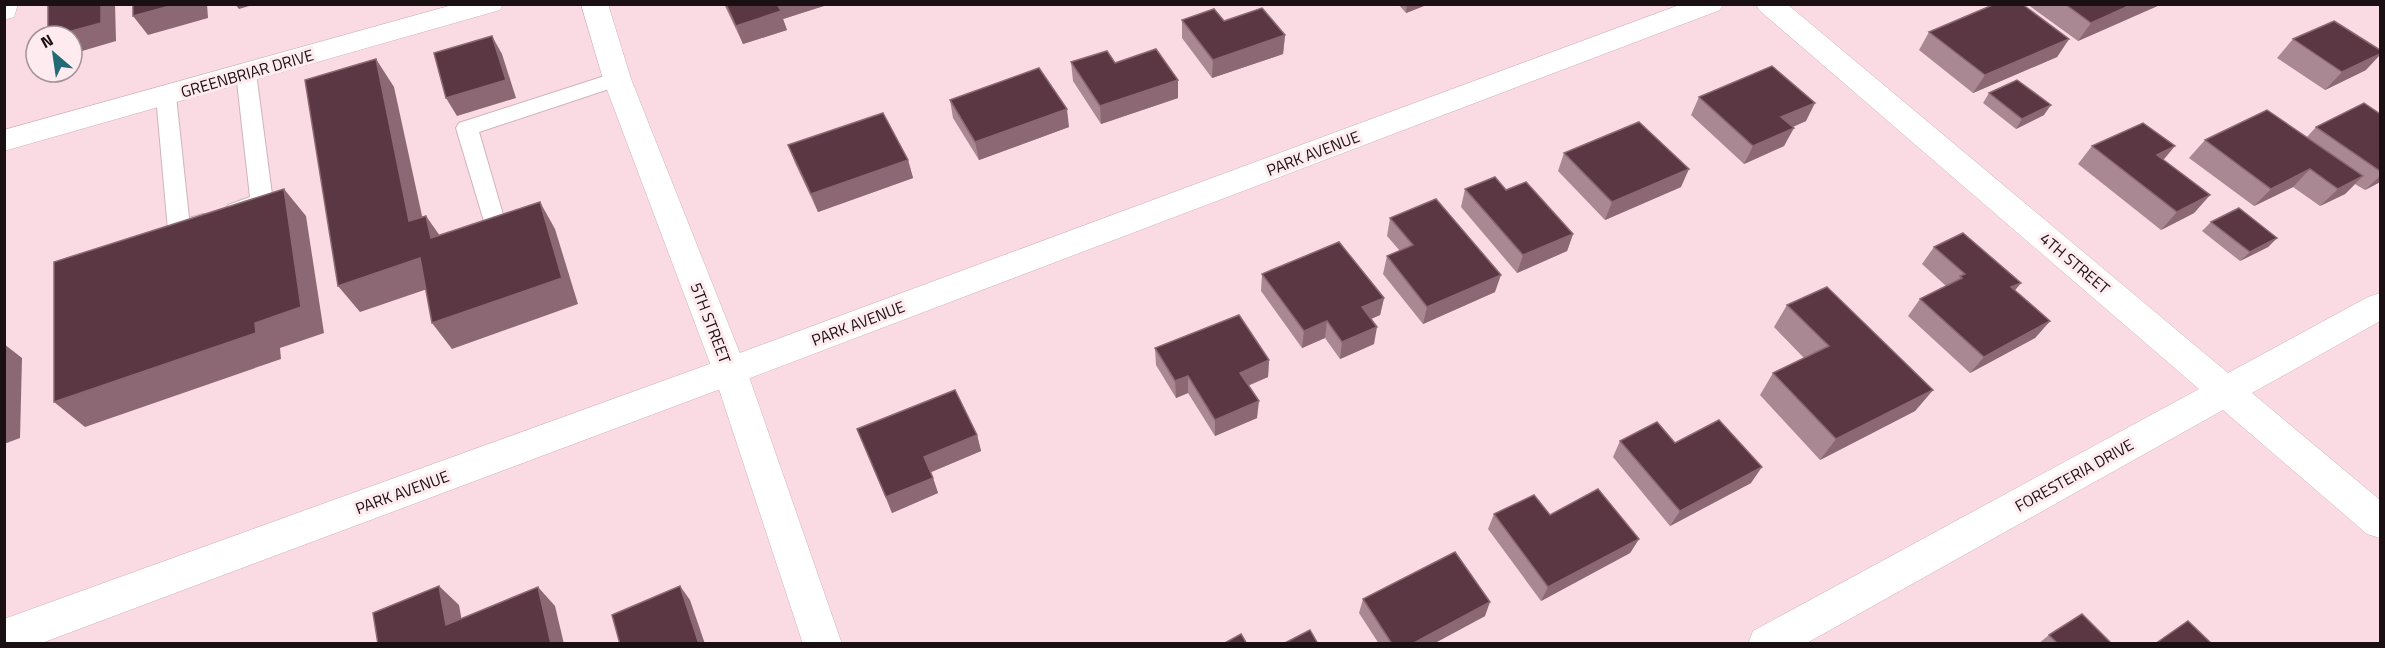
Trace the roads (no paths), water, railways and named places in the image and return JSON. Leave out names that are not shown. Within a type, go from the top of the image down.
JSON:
[{"type":"street","points":[[4,11],[5,4]]},
{"type":"street","name":"GREENBRIAR DRIVE","points":[[4,141],[490,4]]},
{"type":"street","name":"5TH STREET","points":[[594,4],[617,79],[730,371],[823,644]]},
{"type":"street","name":"PARK AVENUE","points":[[4,638],[730,371],[1710,4]]},
{"type":"street","name":"4TH STREET","points":[[1769,4],[2380,522]]},
{"type":"street","name":"FORESTERIA DRIVE","points":[[1767,644],[2380,306]]},
{"type":"lane","points":[[166,96],[179,230],[262,202],[246,73]]},
{"type":"lane","points":[[500,242],[467,128],[617,79]]}]
